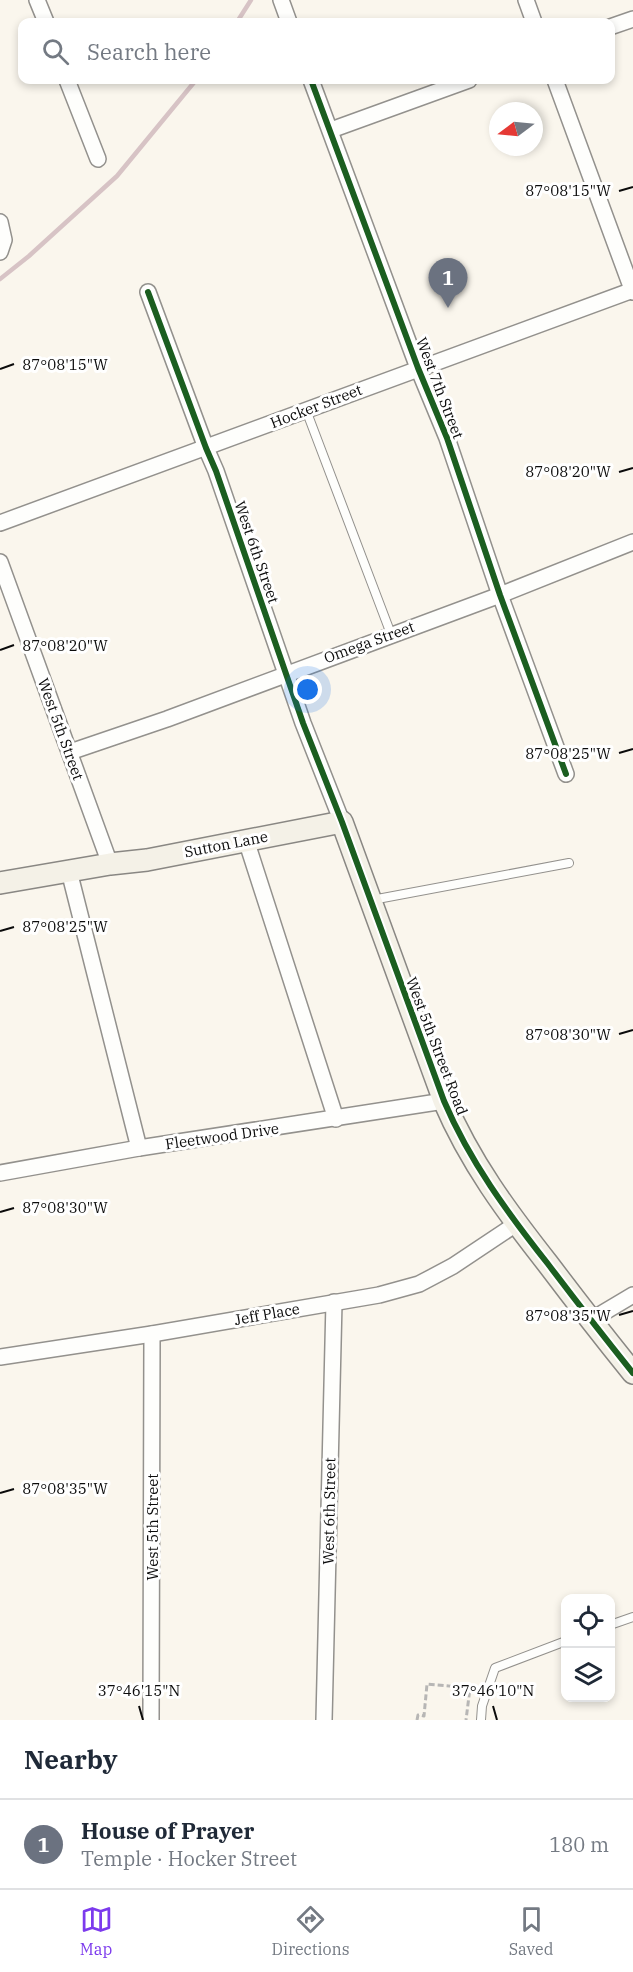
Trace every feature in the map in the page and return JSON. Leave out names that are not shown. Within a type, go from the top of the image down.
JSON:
[{"type":"street","points":[[37,0],[44,18]]},
{"type":"street","points":[[281,0],[288,18]]},
{"type":"street","points":[[526,0],[533,18]]},
{"type":"street","points":[[615,25],[633,19]]},
{"type":"street","points":[[69,84],[98,159]]},
{"type":"street","name":"West 7th Street","points":[[313,84],[418,368],[447,438],[500,595],[566,774]]},
{"type":"street","points":[[330,130],[458,84]]},
{"type":"street","points":[[556,84],[633,291]]},
{"type":"street","points":[[0,222],[4,240],[0,252]]},
{"type":"street","name":"Hocker Street","points":[[0,523],[633,291]]},
{"type":"street","name":"West 6th Street","points":[[148,292],[216,471],[303,723],[342,822]]},
{"type":"street","name":"Omega Street","points":[[70,752],[167,719],[287,672],[500,595],[633,542]]},
{"type":"street","name":"West 5th Street","points":[[0,562],[110,864]]},
{"type":"street","name":"Sutton Lane","points":[[69,871],[147,860],[342,822]]},
{"type":"street","name":"West 5th Street Road","points":[[342,822],[457,1132],[470,1156],[516,1224],[633,1373]]},
{"type":"street","points":[[246,840],[336,1119]]},
{"type":"street","points":[[0,883],[69,871],[139,1148]]},
{"type":"street","name":"Fleetwood Drive","points":[[0,1173],[139,1148],[444,1101]]},
{"type":"street","name":"Jeff Place","points":[[0,1357],[152,1335],[379,1295],[419,1284],[453,1266],[516,1224]]},
{"type":"street","points":[[591,1320],[633,1295]]},
{"type":"street","name":"West 6th Street","points":[[324,1720],[334,1302]]},
{"type":"street","name":"West 5th Street","points":[[151,1720],[152,1335]]},
{"type":"lane","points":[[306,410],[392,634]]},
{"type":"lane","points":[[370,900],[569,863]]},
{"type":"lane","points":[[615,1623],[633,1617]]},
{"type":"lane","points":[[481,1720],[482,1706],[495,1668],[561,1643]]},
{"type":"path","points":[[417,1720],[418,1715],[424,1716],[427,1684],[470,1688],[466,1720]]},
{"type":"railway","points":[[240,18],[251,0]]},
{"type":"railway","points":[[0,279],[29,256],[117,176],[193,84]]},
{"type":"cycle path","points":[[312,84],[418,368],[447,438],[500,595],[566,774]]},
{"type":"cycle path","points":[[148,292],[216,471],[303,723],[342,822],[444,1101],[465,1145],[504,1206],[633,1373]]},
{"type":"place","name":"House of Prayer","points":[[448,308]]}]
